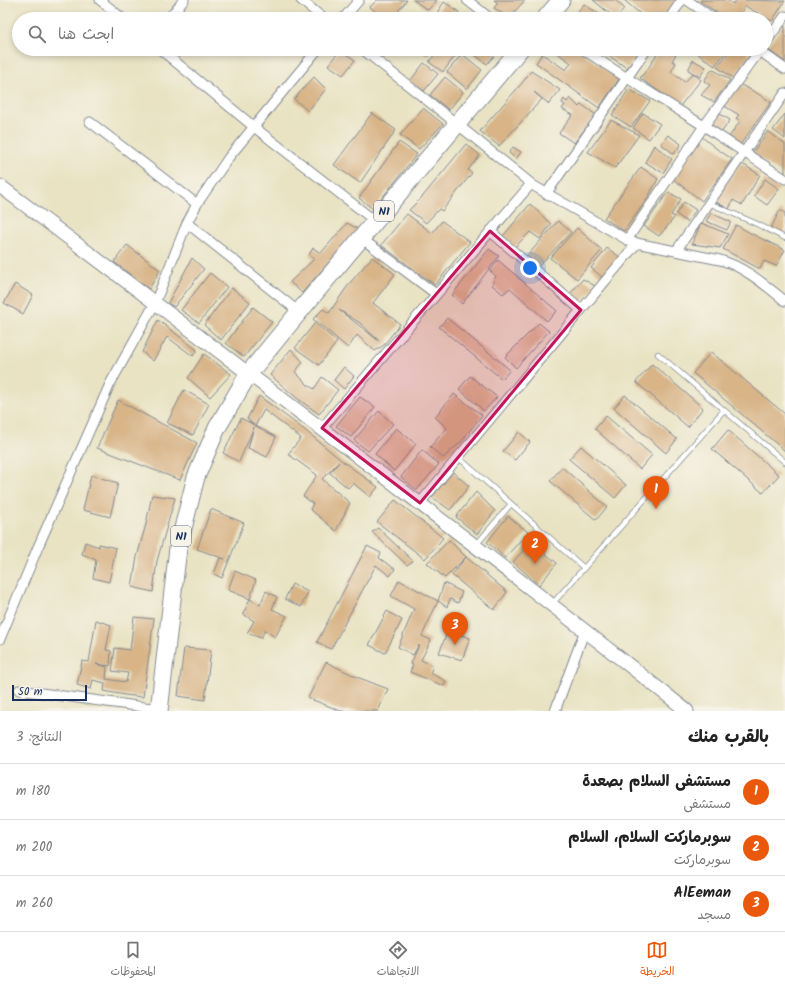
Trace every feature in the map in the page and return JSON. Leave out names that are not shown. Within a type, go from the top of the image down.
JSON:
[{"type":"highway","points":[[551,12],[561,0]]},
{"type":"highway","name":"N1","points":[[159,710],[178,548],[196,477],[217,428],[249,374],[299,312],[514,56]]},
{"type":"street","points":[[100,0],[115,12]]},
{"type":"street","points":[[174,12],[184,0]]},
{"type":"street","points":[[300,0],[315,12]]},
{"type":"street","points":[[349,12],[359,0]]},
{"type":"street","points":[[467,0],[482,12]]},
{"type":"street","points":[[674,12],[682,0]]},
{"type":"street","points":[[687,0],[704,12]]},
{"type":"street","points":[[773,32],[785,16]]},
{"type":"street","points":[[168,56],[254,127],[376,221]]},
{"type":"street","points":[[0,639],[38,547],[110,384],[155,303],[187,223],[197,204],[229,157],[312,56]]},
{"type":"street","points":[[371,56],[531,184],[546,194],[631,242],[720,260],[737,266],[785,301]]},
{"type":"street","points":[[593,56],[785,179]]},
{"type":"street","points":[[546,194],[642,56]]},
{"type":"street","points":[[627,240],[704,126],[755,56]]},
{"type":"street","points":[[767,56],[785,69]]},
{"type":"street","points":[[676,251],[785,93]]},
{"type":"street","points":[[90,122],[197,204]]},
{"type":"street","points":[[322,428],[531,184]]},
{"type":"street","points":[[0,186],[322,428],[552,604],[687,711]]},
{"type":"street","points":[[187,223],[299,312]]},
{"type":"street","points":[[490,231],[581,310]]},
{"type":"street","points":[[361,238],[436,294]]},
{"type":"street","points":[[420,503],[637,243]]},
{"type":"street","points":[[555,711],[585,630]]},
{"type":"street","points":[[19,690],[159,710]]},
{"type":"lane","points":[[709,203],[785,238]]},
{"type":"lane","points":[[658,354],[785,462]]},
{"type":"lane","points":[[552,604],[724,410]]},
{"type":"lane","points":[[458,457],[584,568]]},
{"type":"lane","points":[[475,546],[511,504]]},
{"type":"highlighted area","points":[[490,231],[581,310],[420,503],[322,428]]},
{"type":"building","points":[[377,0],[407,0],[398,12],[376,12],[370,7]]},
{"type":"building","points":[[413,0],[437,0],[428,10]]},
{"type":"building","points":[[494,0],[525,0],[514,12],[500,12],[494,8],[498,3]]},
{"type":"building","points":[[593,0],[615,0],[624,8],[621,12],[608,12]]},
{"type":"building","points":[[624,0],[677,0],[669,12],[638,12]]},
{"type":"building","points":[[727,0],[733,4],[736,0],[785,1],[773,19],[773,12],[756,12],[745,6],[742,12],[716,12],[700,1]]},
{"type":"building","points":[[444,2],[459,12],[438,12]]},
{"type":"building","points":[[584,4],[596,12],[577,12]]},
{"type":"building","points":[[783,25],[785,26],[785,62],[773,53],[773,40]]},
{"type":"building","points":[[335,56],[349,56],[355,60],[343,75],[328,65]]},
{"type":"building","points":[[434,56],[455,56],[443,72],[429,62]]},
{"type":"building","points":[[460,56],[464,56],[482,70],[467,89],[447,72]]},
{"type":"building","points":[[476,56],[494,56],[487,64]]},
{"type":"building","points":[[541,56],[545,56],[566,70],[571,63],[562,56],[586,56],[619,79],[599,108],[536,63]]},
{"type":"building","points":[[609,56],[636,56],[627,68]]},
{"type":"building","points":[[656,56],[675,56],[672,61],[676,63],[671,72],[685,82],[693,73],[701,80],[680,106],[640,78]]},
{"type":"building","points":[[701,56],[723,56],[715,66]]},
{"type":"building","points":[[726,56],[749,56],[733,78],[717,67]]},
{"type":"building","points":[[693,60],[706,67],[700,77],[688,70]]},
{"type":"building","points":[[424,63],[438,74],[424,91],[410,81]]},
{"type":"building","points":[[712,69],[730,80],[714,102],[701,95],[710,85],[704,81]]},
{"type":"building","points":[[531,71],[560,90],[549,104],[534,92],[542,99],[499,146],[480,131]]},
{"type":"building","points":[[314,77],[326,89],[308,111],[294,99]]},
{"type":"building","points":[[445,77],[463,92],[449,110],[430,95]]},
{"type":"building","points":[[739,84],[771,102],[740,145],[729,137],[740,121],[736,118],[739,115],[723,105]]},
{"type":"building","points":[[629,89],[650,101],[631,127],[612,115]]},
{"type":"building","points":[[570,98],[579,107],[581,104],[596,115],[574,143],[559,133],[573,115],[562,109],[565,105],[562,103],[564,99],[567,102]]},
{"type":"building","points":[[423,108],[443,124],[419,149],[400,135]]},
{"type":"building","points":[[372,113],[396,130],[360,183],[334,165]]},
{"type":"building","points":[[643,113],[660,124],[649,139],[633,128]]},
{"type":"building","points":[[718,113],[730,120],[721,133],[709,125]]},
{"type":"building","points":[[785,114],[785,139],[773,130]]},
{"type":"building","points":[[611,120],[639,135],[615,168],[588,152]]},
{"type":"building","points":[[768,131],[785,144],[785,176],[752,153]]},
{"type":"building","points":[[668,135],[681,144],[674,154],[661,144]]},
{"type":"building","points":[[702,137],[732,159],[702,201],[673,179]]},
{"type":"building","points":[[399,142],[417,154],[373,209],[359,198]]},
{"type":"building","points":[[466,144],[480,155],[468,170],[472,173],[442,211],[439,209],[426,223],[409,210],[423,196]]},
{"type":"building","points":[[654,145],[672,159],[663,173],[645,162]]},
{"type":"building","points":[[513,147],[521,152],[516,159],[509,153]]},
{"type":"building","points":[[741,163],[760,175],[742,205],[733,200],[729,209],[714,201]]},
{"type":"building","points":[[641,167],[658,179],[647,199],[624,231],[604,218]]},
{"type":"building","points":[[765,179],[779,189],[767,205],[754,196]]},
{"type":"building","points":[[668,192],[681,199],[671,215],[675,217],[659,236],[644,226]]},
{"type":"building","points":[[684,202],[696,210],[687,222],[676,214]]},
{"type":"building","points":[[530,204],[551,224],[540,239],[530,232],[515,247],[503,236]]},
{"type":"building","points":[[780,210],[785,213],[785,237],[770,230]]},
{"type":"building","points":[[711,213],[731,222],[727,230],[706,221]]},
{"type":"building","points":[[407,214],[432,233],[442,221],[470,242],[435,285],[381,245]]},
{"type":"building","points":[[558,221],[571,232],[538,267],[526,257]]},
{"type":"building","points":[[347,223],[358,229],[302,293],[290,282],[314,259],[309,255],[313,248],[321,253]]},
{"type":"building","points":[[701,223],[728,234],[720,248],[692,244]]},
{"type":"building","points":[[736,225],[785,250],[776,266],[764,261],[760,269],[723,249]]},
{"type":"building","points":[[577,228],[602,250],[577,279],[550,258]]},
{"type":"building","points":[[127,245],[160,270],[149,289],[114,262]]},
{"type":"building","points":[[607,248],[620,257],[602,277],[591,268]]},
{"type":"building","points":[[489,249],[499,256],[462,304],[452,295]]},
{"type":"building","points":[[372,257],[395,274],[373,303],[400,324],[384,345],[375,351],[357,335],[348,348],[313,319],[323,309],[329,313],[349,284]],"holes":[[[339,310],[360,323],[379,341]]]},
{"type":"building","points":[[192,258],[204,269],[174,307],[168,303]]},
{"type":"building","points":[[498,260],[557,311],[547,321],[510,288],[503,294],[492,285],[496,276],[490,271]]},
{"type":"building","points":[[210,273],[227,287],[199,323],[181,310]]},
{"type":"building","points":[[583,279],[595,286],[580,304],[570,294]]},
{"type":"building","points":[[15,284],[33,295],[23,314],[4,303]]},
{"type":"building","points":[[232,288],[250,302],[221,340],[204,325]]},
{"type":"building","points":[[253,307],[272,322],[244,357],[226,343]]},
{"type":"building","points":[[447,318],[510,370],[502,379],[439,327]]},
{"type":"building","points":[[158,320],[197,350],[193,356],[167,337],[153,361],[142,352]]},
{"type":"building","points":[[315,323],[337,342],[319,365],[295,348]]},
{"type":"building","points":[[539,323],[549,331],[516,368],[505,357]]},
{"type":"building","points":[[291,349],[303,362],[295,372],[308,385],[314,389],[322,377],[338,390],[319,414],[298,399],[270,375]]},
{"type":"building","points":[[711,352],[785,414],[785,451],[693,373]]},
{"type":"building","points":[[204,354],[231,374],[210,397],[188,378]]},
{"type":"building","points":[[652,364],[703,408],[688,427],[636,382]]},
{"type":"building","points":[[344,367],[354,376],[344,389],[334,380]]},
{"type":"building","points":[[470,376],[497,397],[484,411],[459,389]]},
{"type":"building","points":[[184,390],[209,404],[193,435],[167,423]]},
{"type":"building","points":[[454,394],[482,415],[462,441],[443,458],[430,447],[447,428],[435,417]]},
{"type":"building","points":[[625,395],[677,439],[666,453],[614,408]]},
{"type":"building","points":[[259,396],[378,487],[370,497],[353,483],[348,488],[330,473],[339,462],[322,479],[350,503],[336,531],[310,509],[313,504],[303,496],[317,475],[288,454],[301,438],[264,410],[255,426],[247,419]]},
{"type":"building","points":[[360,397],[375,407],[351,437],[336,426]]},
{"type":"building","points":[[118,400],[197,443],[180,480],[97,448]]},
{"type":"building","points":[[379,411],[393,424],[368,451],[354,440]]},
{"type":"building","points":[[606,416],[652,455],[640,469],[595,429]]},
{"type":"building","points":[[241,418],[276,437],[267,457],[248,448],[254,427],[239,462],[223,453]]},
{"type":"building","points":[[396,428],[416,444],[394,471],[375,454]]},
{"type":"building","points":[[728,430],[779,475],[763,493],[712,449]]},
{"type":"building","points":[[519,432],[530,442],[515,460],[503,451]]},
{"type":"building","points":[[581,446],[626,485],[615,498],[569,459]]},
{"type":"building","points":[[422,450],[439,464],[417,490],[401,477]]},
{"type":"building","points":[[562,467],[607,507],[596,520],[550,481]]},
{"type":"building","points":[[453,472],[469,486],[450,510],[432,497]]},
{"type":"building","points":[[91,475],[118,483],[110,517],[83,510]]},
{"type":"building","points":[[476,492],[495,511],[477,534],[456,517]]},
{"type":"building","points":[[152,495],[175,498],[157,561],[153,592],[132,587],[137,557]]},
{"type":"building","points":[[395,500],[443,538],[425,559],[377,522]]},
{"type":"building","points":[[211,509],[244,523],[222,578],[214,574],[220,558],[225,559],[197,549]]},
{"type":"building","points":[[508,516],[528,532],[505,558],[487,542]]},
{"type":"building","points":[[378,528],[413,561],[407,565],[372,532]]},
{"type":"building","points":[[449,540],[466,557],[445,578],[427,563]]},
{"type":"building","points":[[85,542],[99,547],[99,544],[116,548],[109,582],[93,578],[96,560],[82,554]]},
{"type":"building","points":[[531,542],[557,563],[539,585],[513,562]]},
{"type":"building","points":[[367,546],[381,553],[379,558],[395,569],[390,576],[376,565],[331,649],[317,642]]},
{"type":"building","points":[[466,557],[507,592],[494,610],[452,575]]},
{"type":"building","points":[[235,571],[256,580],[250,599],[228,590]]},
{"type":"building","points":[[399,580],[438,601],[422,636],[431,640],[421,660],[433,666],[430,673],[446,681],[444,686],[410,672],[413,665],[411,664],[419,645],[413,655],[398,647],[414,609],[391,596]]},
{"type":"building","points":[[444,583],[462,592],[458,603],[450,599],[447,607],[438,601]]},
{"type":"building","points":[[292,584],[308,592],[301,607],[285,599]]},
{"type":"building","points":[[266,591],[277,597],[272,609],[287,616],[275,637],[265,630],[261,638],[247,633],[254,621],[243,614],[250,599],[260,605]]},
{"type":"building","points":[[387,611],[402,620],[385,653],[369,645]]},
{"type":"building","points":[[134,617],[154,619],[143,697],[104,691],[105,683],[93,680],[91,689],[77,685],[82,661],[89,662],[96,620],[111,625],[106,650],[111,651],[110,666],[96,664],[107,667],[106,679],[126,682],[128,673],[112,671],[115,648],[130,650]]},
{"type":"building","points":[[448,630],[470,638],[462,660],[439,653]]},
{"type":"building","points":[[184,648],[211,650],[205,700],[178,696]]},
{"type":"building","points":[[326,662],[357,677],[388,689],[378,711],[341,711],[308,698]]},
{"type":"place","name":"مستشفى السلام بصعدة","points":[[656,509]]},
{"type":"place","name":"سوبرماركت السلام، السلام","points":[[535,564]]},
{"type":"place","name":"AlEeman","points":[[455,645]]}]
